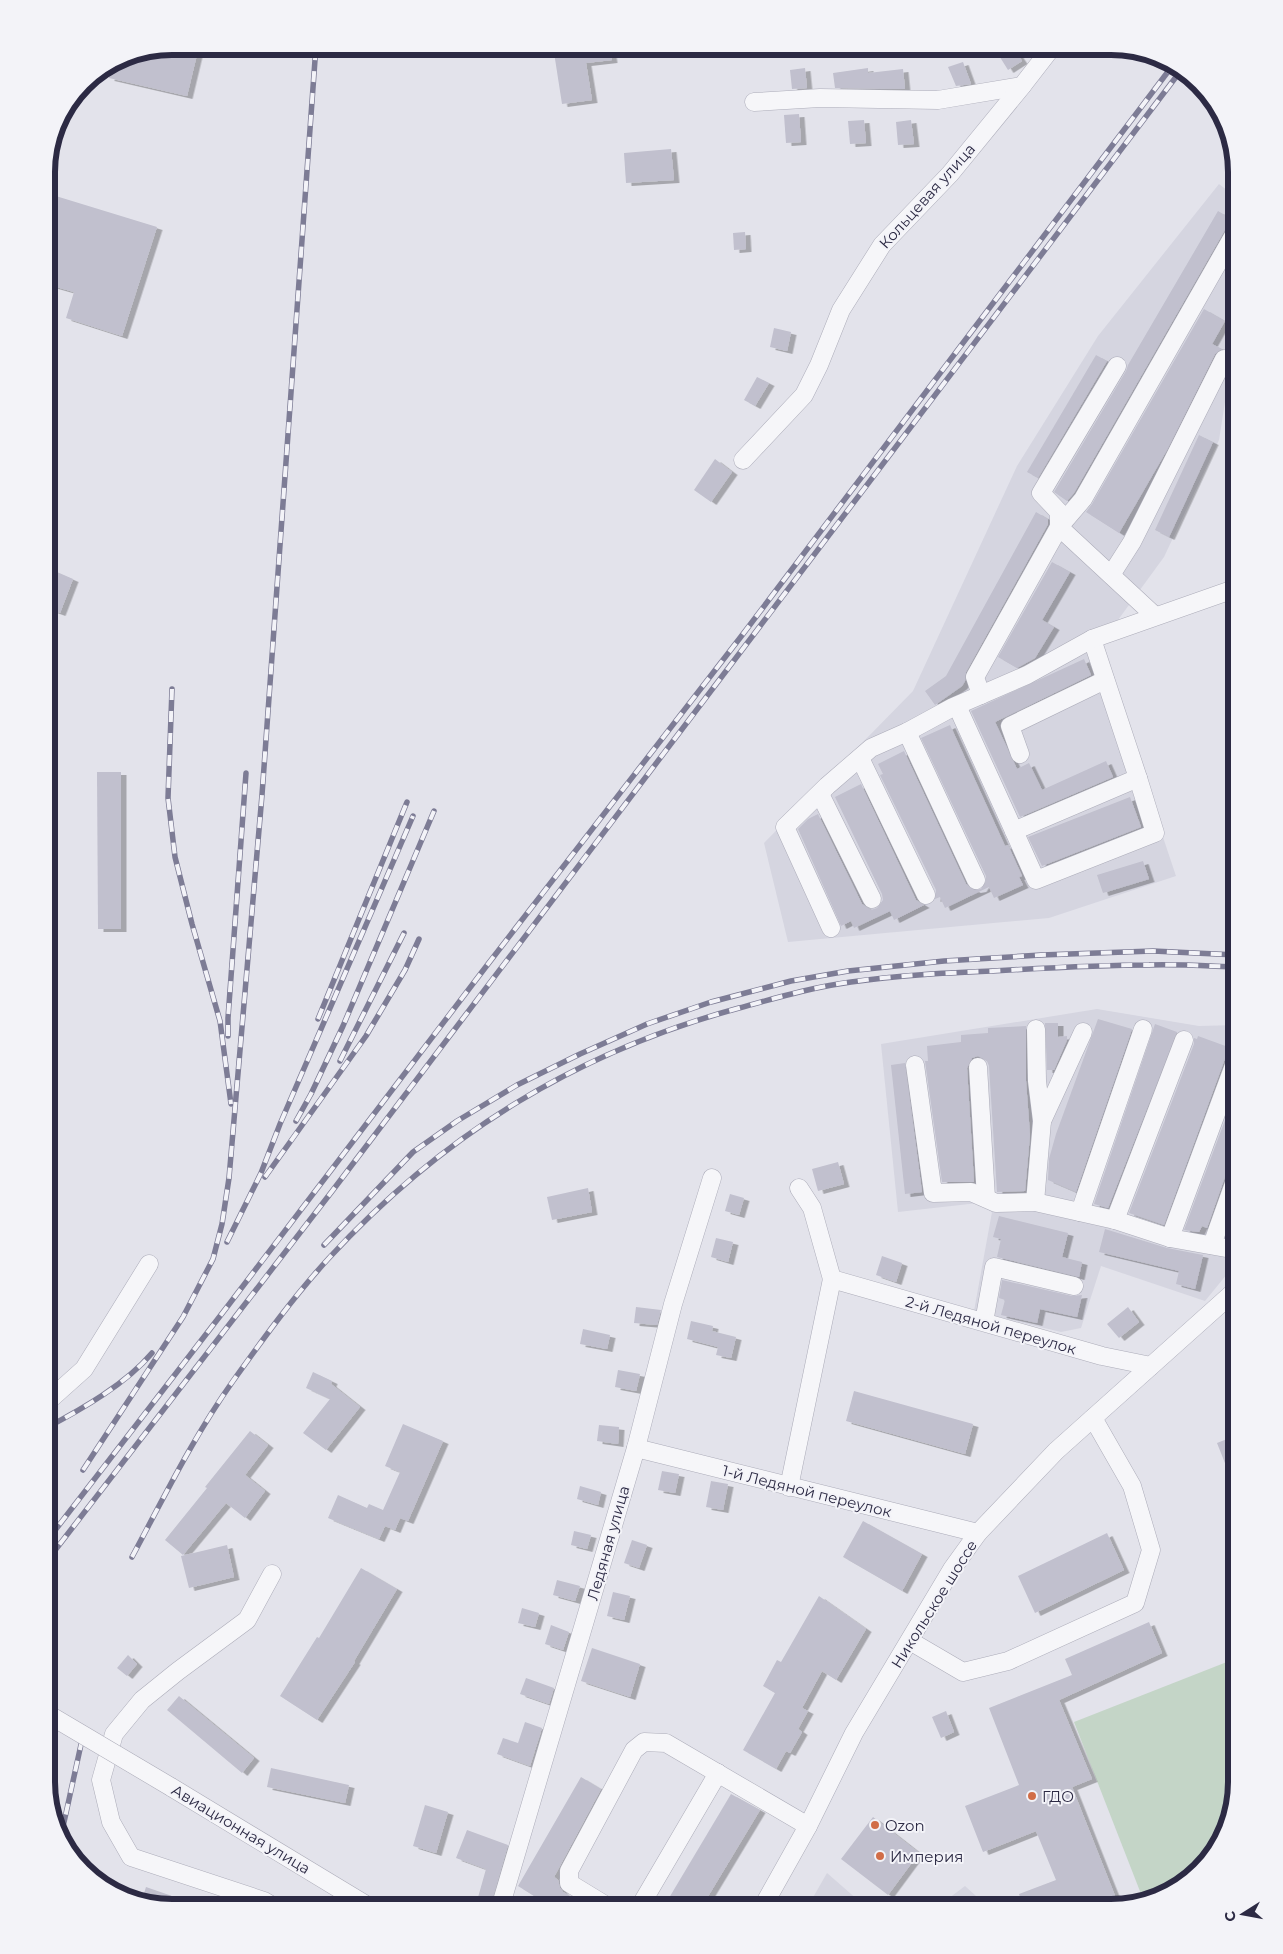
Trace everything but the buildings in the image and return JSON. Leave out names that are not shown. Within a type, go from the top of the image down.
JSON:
[{"type":"street","name":"Кольцевая улица","points":[[743,460],[804,396],[819,365],[841,310],[882,245],[950,174],[1046,55]]},
{"type":"street","points":[[754,102],[820,98],[938,100],[1022,86]]},
{"type":"street","points":[[981,695],[975,677],[1059,527],[1083,499],[1228,245]]},
{"type":"street","points":[[1111,575],[1132,542],[1224,359]]},
{"type":"street","points":[[1059,527],[1060,512],[1042,493],[1117,366]]},
{"type":"street","points":[[1059,527],[1155,616]]},
{"type":"street","points":[[831,928],[785,827],[827,786],[871,748],[957,706],[1027,675],[1092,639],[1228,591]]},
{"type":"street","points":[[957,706],[1036,880],[1155,833],[1092,639]]},
{"type":"street","points":[[1020,754],[1010,726],[1105,680]]},
{"type":"street","points":[[907,732],[976,880]]},
{"type":"street","points":[[860,758],[926,895]]},
{"type":"street","points":[[1014,831],[1138,778]]},
{"type":"street","points":[[820,794],[872,898]]},
{"type":"street","points":[[1080,1212],[1144,1028]]},
{"type":"street","points":[[1035,1202],[1042,1122],[1037,1081],[1036,1029]]},
{"type":"street","points":[[1042,1122],[1083,1032]]},
{"type":"street","points":[[1115,1220],[1184,1040]]},
{"type":"street","points":[[915,1065],[933,1193],[971,1192],[996,1203],[1035,1202],[1115,1220],[1170,1238],[1228,1249]]},
{"type":"street","points":[[978,1067],[986,1198]]},
{"type":"street","points":[[1170,1238],[1228,1081]]},
{"type":"street","name":"Ледяная улица","points":[[503,1899],[636,1448],[673,1304],[712,1178]]},
{"type":"street","points":[[789,1487],[832,1279],[812,1208],[799,1188]]},
{"type":"street","points":[[1212,1246],[1228,1201]]},
{"type":"street","points":[[55,1395],[84,1369],[148,1264]]},
{"type":"street","points":[[984,1322],[994,1267],[1074,1286]]},
{"type":"street","name":"2-й Ледяной переулок","points":[[832,1279],[1102,1356],[1151,1366]]},
{"type":"street","name":"Никольское шоссе","points":[[767,1899],[808,1826],[854,1734],[952,1569],[978,1533],[1056,1451],[1228,1297]]},
{"type":"street","points":[[910,1640],[963,1672],[1008,1661],[1135,1603],[1150,1550],[1132,1486],[1093,1418]]},
{"type":"street","name":"1-й Ледяной переулок","points":[[636,1448],[978,1533]]},
{"type":"street","points":[[258,1899],[131,1857],[111,1822],[101,1780],[114,1734],[142,1700],[247,1620],[272,1574]]},
{"type":"street","name":"Авиационная улица","points":[[55,1718],[357,1899]]},
{"type":"street","points":[[595,1899],[569,1883],[569,1870],[634,1750],[644,1742],[666,1743],[808,1826]]},
{"type":"street","points":[[645,1899],[718,1773]]},
{"type":"shaded area","points":[[1219,184],[1228,191],[1228,383],[1219,440],[1164,557],[1099,646],[1176,876],[1049,918],[788,942],[764,843],[913,691],[1017,466],[1098,336]]},
{"type":"shaded area","points":[[1097,1009],[1199,1026],[1228,1025],[1228,1273],[1205,1301],[1101,1266],[1081,1328],[1061,1332],[974,1311],[992,1212],[978,1203],[898,1212],[881,1044]]},
{"type":"shaded area","points":[[827,1873],[857,1899],[812,1899]]},
{"type":"shaded area","points":[[965,1886],[979,1899],[948,1899]]},
{"type":"green space","points":[[1228,1662],[1228,1782],[1224,1812],[1219,1827],[1204,1853],[1182,1875],[1156,1890],[1141,1895],[1074,1722]]},
{"type":"railway","points":[[83,1470],[183,1317],[213,1259],[222,1224],[229,1178],[262,795],[315,55]]},
{"type":"railway","points":[[55,1530],[743,634],[1169,71]]},
{"type":"railway","points":[[55,1550],[333,1190],[1177,76]]},
{"type":"railway","points":[[172,689],[168,798],[175,857],[220,1021],[231,1104]]},
{"type":"railway","points":[[228,1036],[246,773]]},
{"type":"railway","points":[[318,1019],[407,802]]},
{"type":"railway","points":[[296,1121],[343,1026],[434,811]]},
{"type":"railway","points":[[227,1242],[261,1173],[280,1124],[413,816]]},
{"type":"railway","points":[[340,1061],[404,933]]},
{"type":"railway","points":[[265,1177],[366,1036],[405,970],[419,939]]},
{"type":"railway","points":[[324,1245],[413,1152],[457,1121],[517,1085],[580,1054],[647,1024],[711,1002],[791,981],[848,971],[944,961],[1153,951],[1228,955]]},
{"type":"railway","points":[[132,1557],[205,1423],[244,1365],[279,1318],[329,1258],[373,1213],[418,1173],[466,1136],[516,1103],[568,1074],[623,1048],[680,1026],[767,1000],[837,984],[922,975],[1071,967],[1171,965],[1228,967]]},
{"type":"railway","points":[[55,1423],[89,1404],[117,1385],[152,1353]]},
{"type":"railway","points":[[63,1825],[82,1740]]},
{"type":"place","name":"ГДО","points":[[1032,1796]]},
{"type":"place","name":"Ozon","points":[[875,1825]]},
{"type":"place","name":"Империя","points":[[880,1856]]}]
